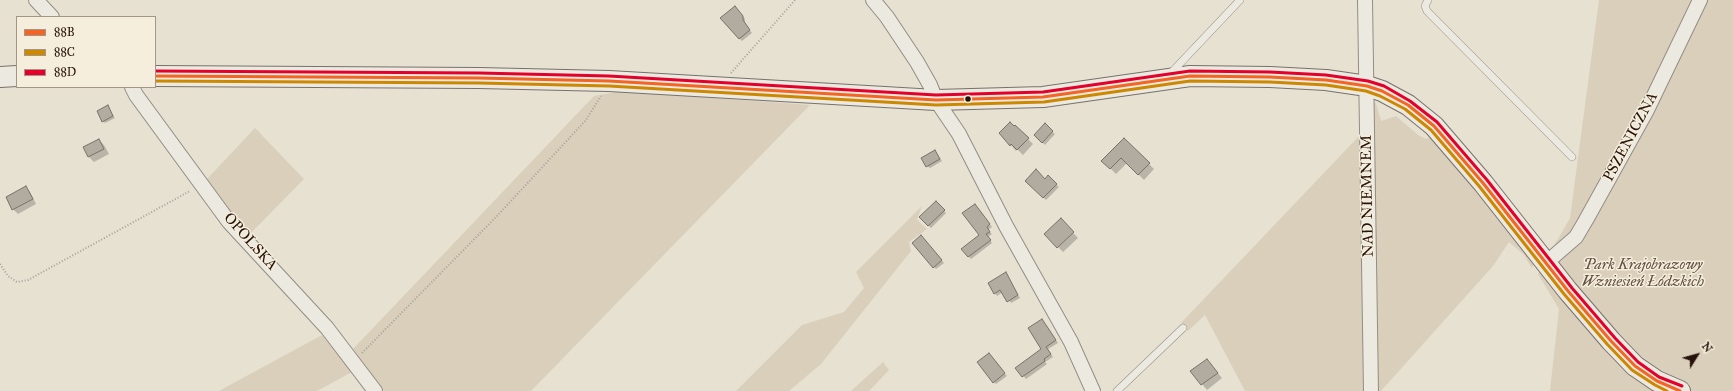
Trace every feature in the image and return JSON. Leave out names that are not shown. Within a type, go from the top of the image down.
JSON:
[{"type":"street","points":[[36,0],[51,16]]},
{"type":"street","points":[[873,0],[887,17],[917,62],[930,85],[936,100],[959,134],[1006,226],[1071,342],[1093,391]]},
{"type":"street","name":"NAD NIEMNEM","points":[[1365,0],[1371,391]]},
{"type":"street","name":"PSZENICZNA","points":[[1546,263],[1576,236],[1586,220],[1647,110],[1700,0]]},
{"type":"street","points":[[0,77],[16,76]]},
{"type":"street","points":[[156,76],[471,78],[609,81],[936,100],[1043,97],[1190,76],[1270,77],[1326,80],[1367,86],[1382,91],[1408,105],[1434,126],[1483,183],[1568,291],[1635,366],[1657,387],[1680,391]]},
{"type":"street","name":"OPOLSKA","points":[[132,88],[136,96],[229,222],[327,328],[375,391]]},
{"type":"lane","points":[[1165,80],[1240,0]]},
{"type":"lane","points":[[1428,0],[1425,6],[1427,12],[1572,157]]},
{"type":"lane","points":[[1118,391],[1183,328]]},
{"type":"path","points":[[718,87],[795,0]]},
{"type":"path","points":[[353,363],[498,215],[586,120],[604,92],[609,81]]},
{"type":"path","points":[[0,264],[8,276],[17,282],[28,280],[201,184]]},
{"type":"green space","name":"Park Krajobrazowy Wzniesień Łódzkich","points":[[1599,0],[1733,0],[1733,391],[1550,391],[1559,309],[1538,274],[1570,218]]},
{"type":"green space","points":[[622,91],[810,105],[531,391],[384,391],[353,349],[594,96]]},
{"type":"green space","points":[[1372,102],[1376,103],[1381,121],[1396,116],[1418,135],[1426,139],[1433,136],[1536,259],[1532,268],[1523,254],[1509,242],[1493,266],[1381,391],[1376,391]]},
{"type":"green space","points":[[255,128],[304,179],[248,236],[207,179]]},
{"type":"green space","points":[[1361,134],[1367,391],[1245,391],[1205,315],[1188,331],[1181,323]]},
{"type":"green space","points":[[922,206],[917,220],[927,229],[909,242],[911,251],[821,364],[789,391],[736,391],[802,325],[844,312],[864,288],[856,272]]},
{"type":"green space","points":[[322,335],[352,372],[317,391],[219,391]]},
{"type":"green space","points":[[883,362],[889,370],[869,391],[851,391]]},
{"type":"building","points":[[735,6],[743,16],[743,20],[750,30],[739,39],[720,18]]},
{"type":"building","points":[[108,105],[113,116],[102,122],[97,111]]},
{"type":"building","points":[[1010,122],[1029,138],[1017,150],[1011,144],[1010,146],[999,133]]},
{"type":"building","points":[[1045,123],[1053,131],[1042,143],[1034,135]]},
{"type":"building","points":[[1124,138],[1150,163],[1138,175],[1121,158],[1110,169],[1101,161]]},
{"type":"building","points":[[99,139],[104,149],[88,157],[83,147]]},
{"type":"building","points":[[935,150],[940,159],[926,167],[921,158]]},
{"type":"building","points":[[1036,169],[1045,179],[1048,175],[1057,184],[1043,198],[1025,181]]},
{"type":"building","points":[[26,186],[33,199],[12,210],[6,197]]},
{"type":"building","points":[[936,201],[945,210],[928,226],[919,217]]},
{"type":"building","points":[[975,204],[990,224],[987,227],[990,232],[986,234],[991,240],[968,257],[961,249],[979,235],[962,213]]},
{"type":"building","points":[[1061,218],[1074,232],[1057,248],[1044,234]]},
{"type":"building","points":[[921,235],[942,260],[933,268],[912,243]]},
{"type":"building","points":[[1006,272],[1018,295],[1007,302],[1000,290],[994,294],[988,283]]},
{"type":"building","points":[[1042,319],[1056,340],[1046,347],[1051,354],[1044,359],[1045,361],[1022,377],[1015,368],[1041,349],[1028,328]]},
{"type":"building","points":[[989,353],[1005,373],[993,383],[977,362]]},
{"type":"building","points":[[1207,359],[1218,373],[1201,385],[1190,371]]},
{"type":"transit line","name":"88D","points":[[156,71],[479,73],[609,76],[936,95],[1043,92],[1190,71],[1270,72],[1326,75],[1368,81],[1384,86],[1410,101],[1437,122],[1487,180],[1572,288],[1615,338],[1638,362],[1659,377],[1682,386]]},
{"type":"transit line","name":"88B","points":[[156,76],[479,78],[609,81],[936,100],[1043,97],[1190,76],[1270,77],[1326,80],[1367,86],[1382,91],[1408,105],[1434,126],[1483,183],[1568,291],[1611,341],[1635,366],[1657,381],[1680,391]]},
{"type":"transit line","name":"88C","points":[[156,81],[479,83],[609,86],[936,105],[1044,102],[1190,81],[1270,82],[1326,85],[1366,91],[1380,96],[1405,109],[1431,130],[1479,186],[1564,294],[1607,344],[1632,370],[1667,391]]}]
